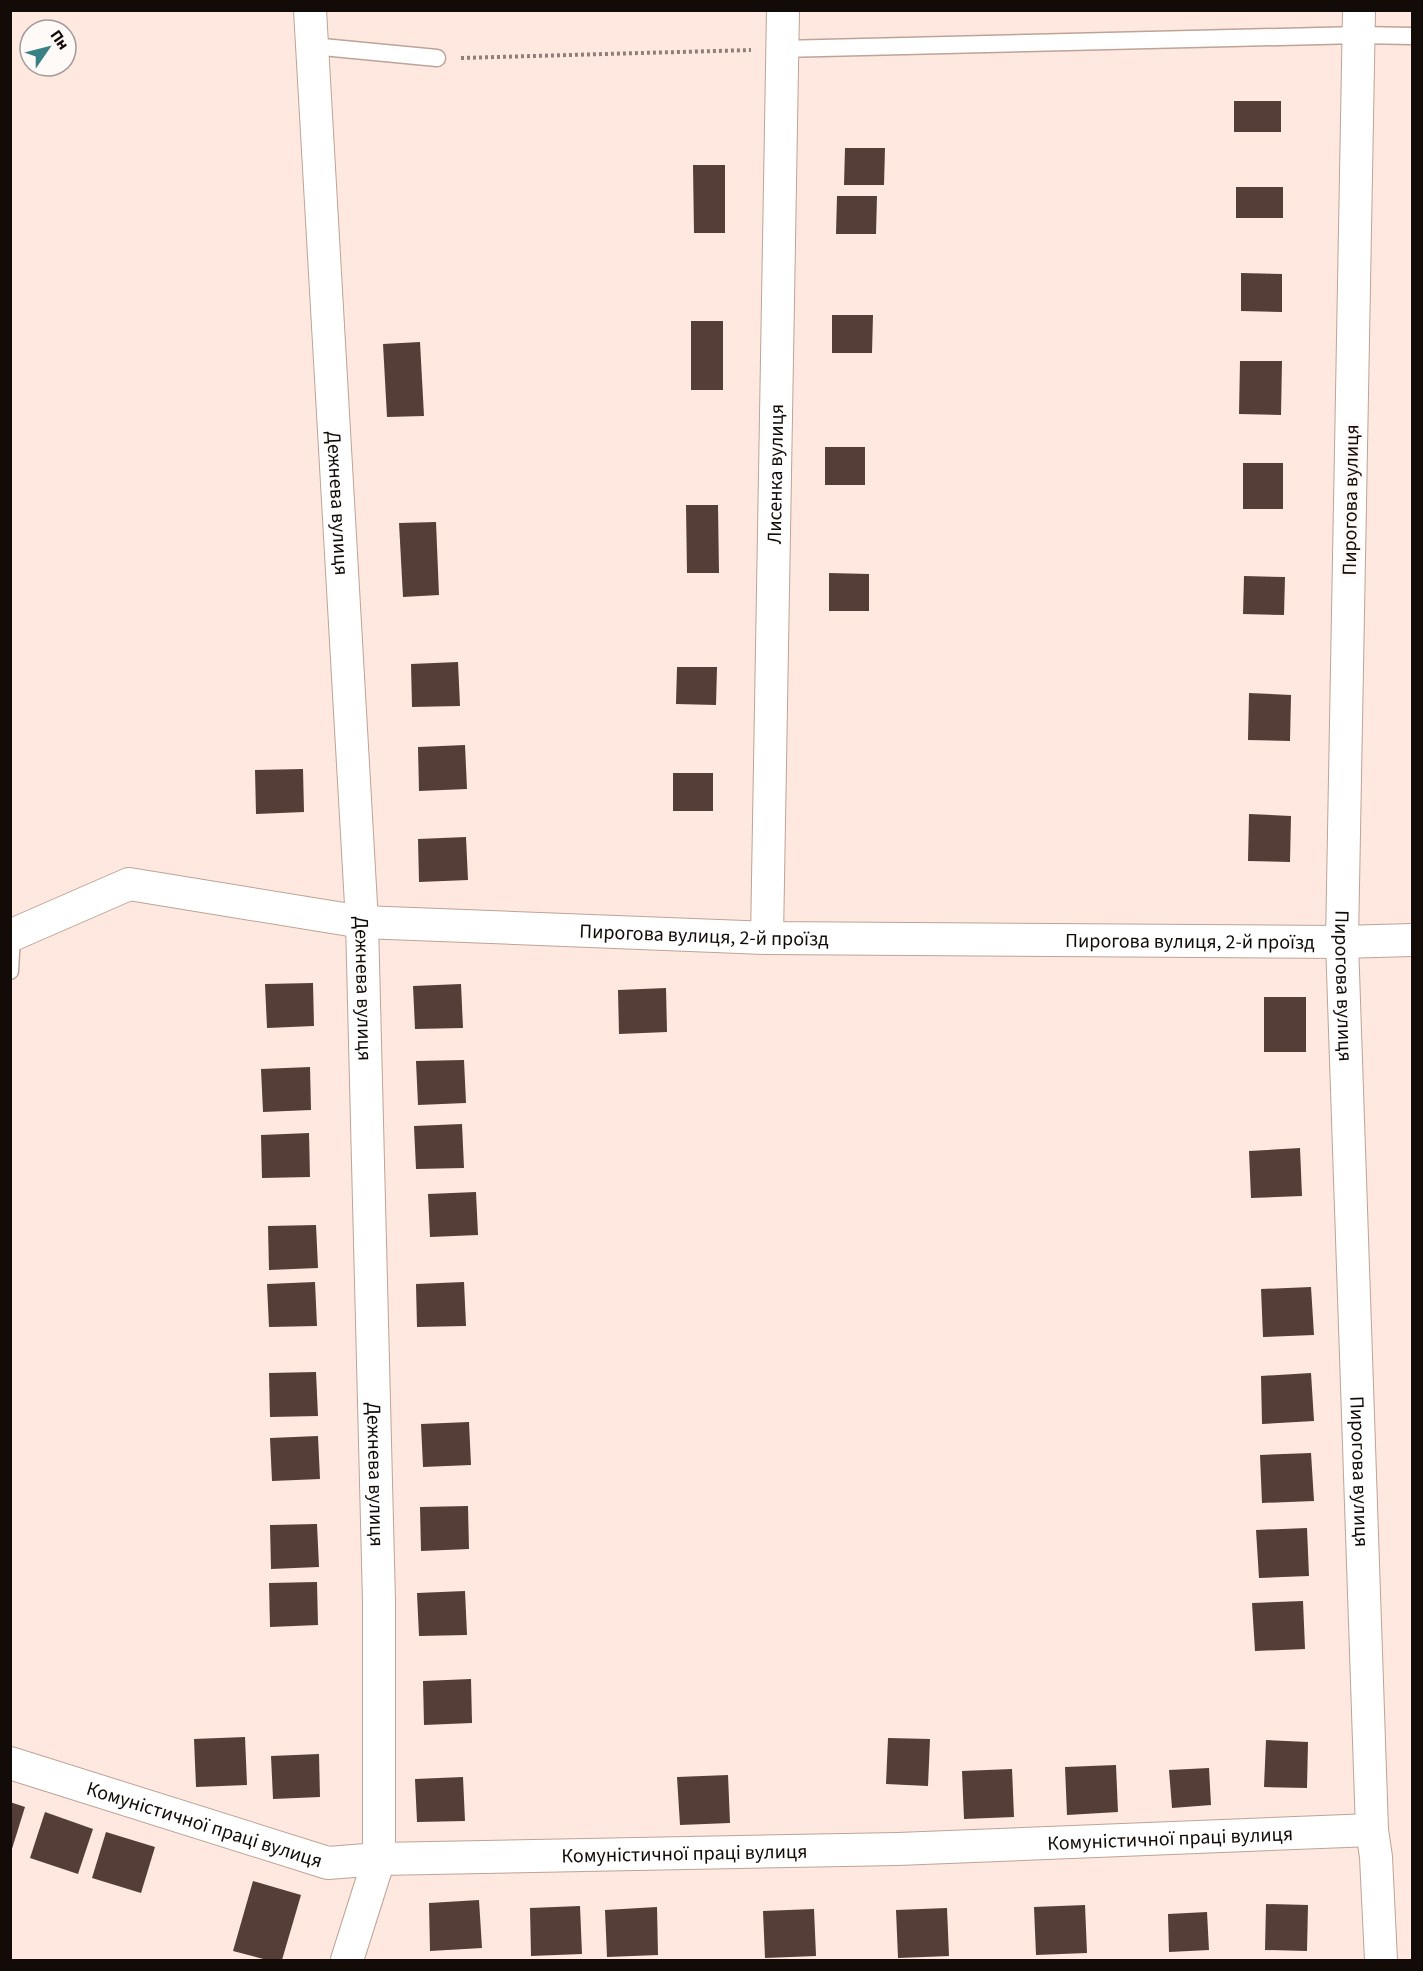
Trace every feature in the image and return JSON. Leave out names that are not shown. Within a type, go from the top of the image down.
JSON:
[{"type":"street","name":"Дежнева вулиця","points":[[310,10],[362,922],[379,1602],[379,1859],[347,1960]]},
{"type":"street","name":"Лисенка вулиця","points":[[767,938],[783,10]]},
{"type":"street","name":"Пирогова вулиця","points":[[1359,23],[1342,942],[1372,1830],[1376,1857],[1381,1960]]},
{"type":"street","name":"Пирогова вулиця, 2-й проїзд","points":[[12,935],[129,884],[362,922],[767,938],[1342,942],[1413,940]]},
{"type":"street","name":"Комуністичної праці вулиця","points":[[10,1763],[328,1863],[379,1859],[898,1849],[1372,1830]]},
{"type":"lane","points":[[781,49],[1359,23],[1413,36]]},
{"type":"lane","points":[[312,46],[437,58]]},
{"type":"lane","points":[[10,971],[12,935]]},
{"type":"path","points":[[437,58],[781,49]]},
{"type":"building","points":[[1234,101],[1281,101],[1281,132],[1234,132]]},
{"type":"building","points":[[845,148],[885,148],[884,185],[844,185]]},
{"type":"building","points":[[693,165],[725,165],[725,233],[694,233]]},
{"type":"building","points":[[1236,187],[1283,187],[1283,218],[1236,218]]},
{"type":"building","points":[[837,196],[877,196],[876,234],[836,234]]},
{"type":"building","points":[[1241,273],[1282,274],[1282,312],[1241,311]]},
{"type":"building","points":[[832,315],[873,315],[872,353],[832,353]]},
{"type":"building","points":[[691,321],[723,321],[723,390],[691,390]]},
{"type":"building","points":[[420,342],[424,416],[387,417],[383,344]]},
{"type":"building","points":[[1240,361],[1282,361],[1281,415],[1239,414]]},
{"type":"building","points":[[825,447],[865,447],[865,485],[825,485]]},
{"type":"building","points":[[1243,463],[1283,463],[1283,509],[1243,509]]},
{"type":"building","points":[[686,505],[718,505],[719,573],[687,573]]},
{"type":"building","points":[[436,522],[439,595],[403,597],[399,523]]},
{"type":"building","points":[[829,573],[869,574],[869,611],[829,611]]},
{"type":"building","points":[[1244,576],[1285,577],[1284,615],[1243,614]]},
{"type":"building","points":[[458,662],[460,706],[412,707],[411,664]]},
{"type":"building","points":[[677,667],[717,667],[716,705],[676,704]]},
{"type":"building","points":[[1249,693],[1291,695],[1290,741],[1248,740]]},
{"type":"building","points":[[465,745],[467,789],[419,791],[418,747]]},
{"type":"building","points":[[303,769],[304,812],[256,814],[255,770]]},
{"type":"building","points":[[673,773],[713,773],[713,811],[673,811]]},
{"type":"building","points":[[1249,814],[1291,816],[1290,862],[1248,861]]},
{"type":"building","points":[[466,837],[468,880],[419,882],[418,839]]},
{"type":"building","points":[[313,983],[314,1026],[267,1028],[265,984]]},
{"type":"building","points":[[461,984],[463,1028],[415,1029],[413,986]]},
{"type":"building","points":[[666,988],[667,1032],[619,1034],[618,990]]},
{"type":"building","points":[[1264,997],[1306,997],[1306,1052],[1264,1052]]},
{"type":"building","points":[[464,1060],[466,1103],[418,1105],[416,1061]]},
{"type":"building","points":[[310,1067],[311,1110],[263,1112],[261,1069]]},
{"type":"building","points":[[462,1124],[464,1168],[416,1169],[414,1126]]},
{"type":"building","points":[[309,1133],[310,1177],[262,1178],[261,1135]]},
{"type":"building","points":[[1300,1148],[1302,1196],[1251,1198],[1249,1151]]},
{"type":"building","points":[[476,1192],[478,1235],[430,1237],[428,1194]]},
{"type":"building","points":[[316,1225],[318,1268],[269,1270],[268,1226]]},
{"type":"building","points":[[315,1282],[317,1326],[269,1327],[267,1284]]},
{"type":"building","points":[[464,1282],[466,1326],[417,1327],[416,1284]]},
{"type":"building","points":[[1311,1287],[1314,1335],[1263,1337],[1261,1289]]},
{"type":"building","points":[[316,1372],[318,1416],[270,1417],[269,1373]]},
{"type":"building","points":[[1311,1373],[1314,1421],[1262,1424],[1261,1376]]},
{"type":"building","points":[[469,1422],[471,1465],[423,1467],[421,1424]]},
{"type":"building","points":[[318,1436],[320,1479],[272,1481],[270,1438]]},
{"type":"building","points":[[1311,1453],[1314,1501],[1262,1503],[1260,1455]]},
{"type":"building","points":[[468,1506],[469,1549],[421,1551],[420,1507]]},
{"type":"building","points":[[317,1524],[319,1567],[271,1569],[270,1525]]},
{"type":"building","points":[[1307,1528],[1309,1576],[1259,1578],[1256,1530]]},
{"type":"building","points":[[317,1582],[318,1625],[270,1627],[269,1583]]},
{"type":"building","points":[[465,1591],[467,1635],[419,1636],[417,1593]]},
{"type":"building","points":[[1303,1601],[1305,1649],[1255,1651],[1252,1603]]},
{"type":"building","points":[[471,1679],[472,1723],[424,1725],[423,1681]]},
{"type":"building","points":[[245,1737],[247,1785],[196,1787],[194,1739]]},
{"type":"building","points":[[888,1738],[930,1739],[928,1786],[886,1784]]},
{"type":"building","points":[[1266,1740],[1308,1742],[1307,1788],[1264,1787]]},
{"type":"building","points":[[319,1754],[320,1797],[273,1799],[271,1756]]},
{"type":"building","points":[[1116,1765],[1118,1812],[1067,1815],[1065,1767]]},
{"type":"building","points":[[1209,1768],[1211,1805],[1172,1808],[1169,1770]]},
{"type":"building","points":[[1012,1769],[1014,1817],[964,1819],[962,1771]]},
{"type":"building","points":[[728,1775],[730,1823],[680,1825],[677,1777]]},
{"type":"building","points":[[463,1777],[465,1821],[417,1822],[415,1779]]},
{"type":"building","points":[[10,1802],[25,1807],[11,1852],[10,1852]]},
{"type":"building","points":[[45,1812],[93,1829],[78,1874],[30,1858]]},
{"type":"building","points":[[106,1832],[155,1847],[141,1893],[92,1878]]},
{"type":"building","points":[[253,1881],[301,1895],[282,1960],[267,1960],[233,1951]]},
{"type":"building","points":[[479,1900],[482,1948],[430,1951],[429,1903]]},
{"type":"building","points":[[1266,1904],[1308,1905],[1307,1951],[1265,1950]]},
{"type":"building","points":[[1085,1905],[1087,1953],[1036,1955],[1034,1907]]},
{"type":"building","points":[[580,1906],[582,1954],[531,1956],[530,1908]]},
{"type":"building","points":[[657,1907],[658,1955],[607,1957],[605,1910]]},
{"type":"building","points":[[947,1908],[949,1956],[898,1958],[896,1910]]},
{"type":"building","points":[[814,1909],[816,1956],[765,1958],[763,1911]]},
{"type":"building","points":[[1207,1912],[1209,1950],[1169,1952],[1168,1914]]}]
